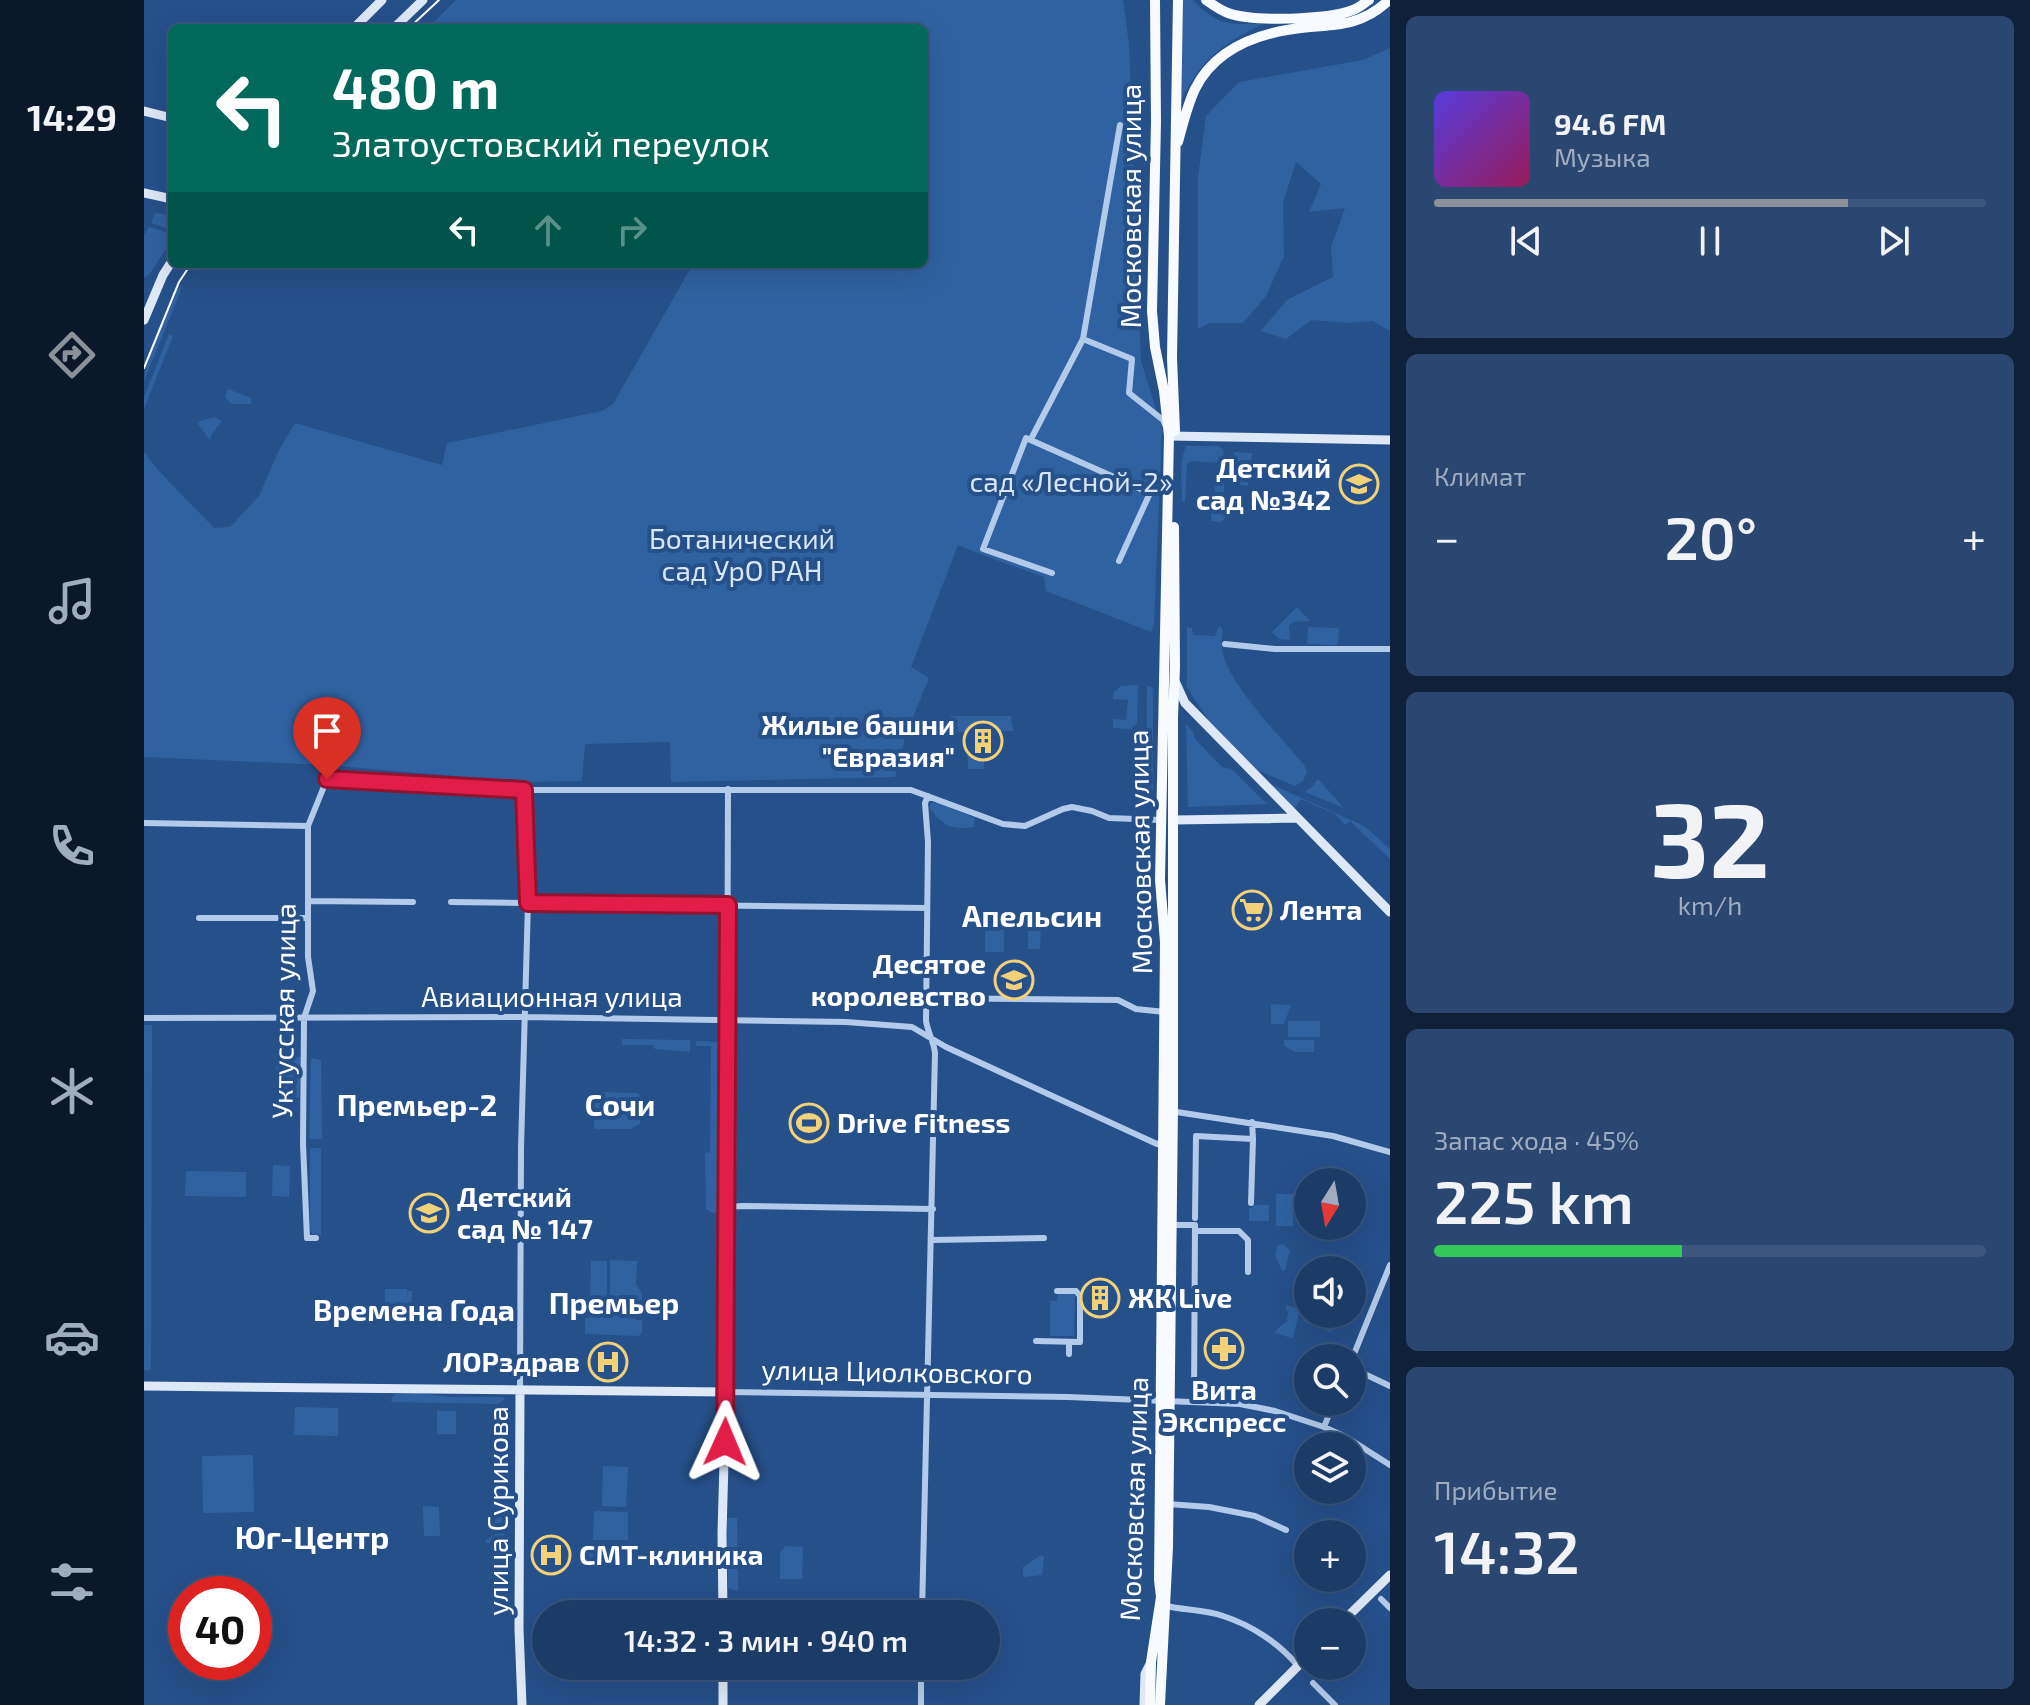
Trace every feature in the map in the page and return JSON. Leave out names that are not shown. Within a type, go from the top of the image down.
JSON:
[{"type":"main road","name":"Московская улица","points":[[1155,0],[1153,323],[1171,432],[1175,681],[1165,1402],[1168,1504],[1160,1705]]},
{"type":"main road","name":"Московская улица","points":[[1168,1111],[1165,927],[1160,880],[1178,0]]},
{"type":"main road","points":[[1206,0],[1230,13],[1257,18],[1299,18],[1354,10],[1369,0]]},
{"type":"main road","points":[[1174,156],[1196,88],[1219,58],[1240,44],[1270,32],[1357,20],[1374,14],[1389,0]]},
{"type":"main road","name":"Московская улица","points":[[1147,1705],[1161,1597],[1159,1580],[1171,1225],[1168,1142]]},
{"type":"street","points":[[358,24],[382,0]]},
{"type":"street","points":[[398,24],[423,0]]},
{"type":"street","points":[[144,111],[168,117]]},
{"type":"street","points":[[1031,439],[1083,339],[1120,125]]},
{"type":"street","points":[[144,193],[168,198]]},
{"type":"street","points":[[144,320],[168,267]]},
{"type":"street","points":[[1083,339],[1132,359],[1129,393],[1163,420],[1163,425],[1171,432],[1390,440]]},
{"type":"street","points":[[1052,573],[983,549],[1026,438],[1150,493],[1119,561]]},
{"type":"street","points":[[1225,644],[1275,649],[1390,649]]},
{"type":"street","points":[[1163,679],[1175,681],[1185,703],[1390,912]]},
{"type":"street","name":"Уктусская улица","points":[[316,1238],[307,1238],[303,1144],[304,1018],[313,991],[308,957],[308,826],[327,779],[524,790]]},
{"type":"street","points":[[723,1600],[728,789]]},
{"type":"street","points":[[524,790],[911,790],[1003,824],[1025,826],[1072,807],[1109,818],[1223,821],[1296,818]]},
{"type":"street","name":"улица Сурикова","points":[[522,1705],[519,1629],[520,1241],[528,903],[524,790]]},
{"type":"street","points":[[922,1600],[935,1053],[928,1035],[926,998],[928,842],[925,803],[928,796]]},
{"type":"street","points":[[144,823],[308,826]]},
{"type":"street","points":[[309,901],[413,902]]},
{"type":"street","points":[[451,902],[927,908]]},
{"type":"street","points":[[199,918],[308,918]]},
{"type":"street","points":[[926,998],[1118,1000],[1136,1009],[1165,1012]]},
{"type":"street","name":"Авиационная улица","points":[[144,1018],[524,1017],[912,1027],[946,1047],[1157,1144],[1168,1142]]},
{"type":"street","points":[[1168,1111],[1333,1136],[1390,1152]]},
{"type":"street","points":[[1251,1203],[1252,1122]]},
{"type":"street","points":[[1195,1218],[1196,1136],[1253,1139]]},
{"type":"street","points":[[726,1207],[933,1209]]},
{"type":"street","points":[[1171,1225],[1195,1225],[1194,1401]]},
{"type":"street","points":[[1195,1231],[1239,1231],[1248,1240],[1248,1272]]},
{"type":"street","points":[[932,1240],[1044,1238]]},
{"type":"street","points":[[1358,1344],[1390,1266]]},
{"type":"street","points":[[1036,1341],[1080,1342],[1080,1296],[1076,1291],[1057,1291]]},
{"type":"street","points":[[1069,1342],[1069,1354]]},
{"type":"street","points":[[1366,1375],[1390,1386]]},
{"type":"street","name":"улица Циолковского","points":[[144,1386],[846,1392],[1194,1401],[1240,1404],[1275,1411],[1346,1437],[1390,1465]]},
{"type":"street","points":[[1324,1427],[1328,1416]]},
{"type":"street","points":[[1168,1504],[1209,1507],[1255,1516],[1286,1530]]},
{"type":"street","points":[[1356,1608],[1390,1575]]},
{"type":"street","points":[[1381,1599],[1390,1608]]},
{"type":"street","points":[[1166,1606],[1222,1615],[1260,1633],[1294,1662]]},
{"type":"street","points":[[1259,1705],[1294,1670]]},
{"type":"street","points":[[723,1680],[723,1705]]},
{"type":"street","points":[[921,1680],[921,1705]]},
{"type":"street","points":[[1313,1683],[1335,1705]]},
{"type":"green space","name":"Ботанический сад УрО РАН","points":[[456,0],[1123,0],[1129,44],[1141,361],[1162,429],[1154,624],[1151,632],[1046,591],[1044,577],[958,545],[911,667],[929,678],[906,734],[895,777],[671,782],[670,742],[585,744],[582,781],[524,782],[326,765],[144,757],[144,452],[214,528],[230,527],[259,496],[279,450],[295,423],[442,465],[447,443],[602,411],[613,404],[691,268],[928,268],[928,24],[432,24]]},
{"type":"green space","points":[[1183,0],[1193,0],[1209,15],[1224,22],[1262,24],[1214,55],[1197,74],[1181,101]]},
{"type":"green space","points":[[1390,48],[1390,331],[1373,321],[1311,320],[1286,339],[1261,331],[1287,300],[1333,277],[1331,247],[1345,208],[1309,212],[1321,184],[1296,162],[1283,202],[1284,256],[1266,296],[1243,323],[1210,323],[1198,329],[1198,177],[1206,116],[1239,82],[1363,60]]},
{"type":"green space","points":[[155,213],[168,215],[168,229],[151,223]]},
{"type":"green space","points":[[149,227],[168,233],[168,246],[144,278],[144,235]]},
{"type":"green space","points":[[183,285],[144,381],[158,336],[177,291]]},
{"type":"green space","points":[[169,334],[173,336],[144,409],[144,397]]},
{"type":"green space","points":[[228,389],[251,398],[251,404],[232,404],[225,398]]},
{"type":"green space","points":[[214,417],[222,421],[210,440],[198,424]]},
{"type":"green space","points":[[1186,446],[1218,446],[1223,449],[1224,458],[1221,463],[1192,461],[1187,464],[1185,502],[1182,501],[1181,473]]},
{"type":"green space","points":[[1234,452],[1252,453],[1248,486],[1234,484]]},
{"type":"green space","points":[[1215,478],[1224,480],[1225,519],[1220,522],[1211,521],[1211,512],[1215,512]]},
{"type":"green space","points":[[1297,607],[1310,621],[1293,622],[1289,626],[1290,640],[1279,639],[1272,632]]},
{"type":"green space","points":[[1187,627],[1192,628],[1193,635],[1215,636],[1218,627],[1221,627],[1225,661],[1240,688],[1304,765],[1307,772],[1303,781],[1295,786],[1257,770],[1216,731],[1186,686]]},
{"type":"green space","points":[[1309,627],[1337,628],[1338,643],[1309,644]]},
{"type":"green space","points":[[1138,685],[1137,724],[1129,729],[1113,728],[1113,719],[1126,720],[1128,700],[1113,699],[1114,692],[1121,686]]},
{"type":"green space","points":[[1147,685],[1153,688],[1153,805],[1146,804]]},
{"type":"green space","points":[[950,716],[1011,716],[1013,731],[950,732]]},
{"type":"green space","points":[[1186,724],[1195,739],[1222,767],[1232,769],[1267,804],[1188,807]]},
{"type":"green space","points":[[967,742],[984,742],[984,769],[968,769]]},
{"type":"green space","points":[[1318,779],[1344,808],[1305,792]]},
{"type":"green space","points":[[1266,782],[1364,826],[1390,849],[1390,859],[1350,821],[1345,825],[1335,814],[1301,799],[1294,809]]},
{"type":"green space","points":[[931,803],[940,803],[975,818],[974,827],[947,825],[929,808]]},
{"type":"green space","points":[[1028,926],[1041,926],[1040,949],[1028,949]]},
{"type":"green space","points":[[985,930],[1004,930],[1004,952],[985,952]]},
{"type":"green space","points":[[1271,1004],[1291,1005],[1284,1024],[1271,1024]]},
{"type":"green space","points":[[1288,1021],[1320,1021],[1320,1037],[1288,1037]]},
{"type":"green space","points":[[144,1025],[152,1025],[151,1370],[144,1370]]},
{"type":"green space","points":[[622,1039],[690,1040],[690,1052],[655,1049],[652,1045],[622,1045]]},
{"type":"green space","points":[[1284,1040],[1314,1040],[1314,1052],[1296,1052],[1284,1046]]},
{"type":"green space","points":[[696,1041],[722,1042],[723,1210],[713,1213],[706,1209],[705,1153],[710,1152],[711,1046],[696,1046]]},
{"type":"green space","points":[[276,1056],[301,1057],[299,1097],[285,1098],[277,1093]]},
{"type":"green space","points":[[311,1058],[321,1060],[322,1139],[309,1139]]},
{"type":"green space","points":[[595,1092],[637,1093],[640,1096],[640,1124],[630,1129],[594,1129]]},
{"type":"green space","points":[[737,1110],[737,1165],[730,1163],[730,1112]]},
{"type":"green space","points":[[311,1148],[321,1148],[321,1235],[312,1234],[310,1229]]},
{"type":"green space","points":[[273,1165],[290,1166],[289,1197],[272,1196]]},
{"type":"green space","points":[[186,1171],[246,1172],[246,1197],[185,1196]]},
{"type":"green space","points":[[1276,1194],[1293,1194],[1293,1226],[1276,1226]]},
{"type":"green space","points":[[1269,1205],[1269,1221],[1249,1221],[1249,1208]]},
{"type":"green space","points":[[1283,1244],[1290,1251],[1285,1270],[1282,1271],[1275,1254],[1278,1245]]},
{"type":"green space","points":[[610,1260],[637,1261],[636,1284],[642,1294],[642,1306],[636,1306],[635,1320],[642,1320],[639,1336],[585,1334],[585,1318],[589,1318],[590,1308],[585,1307],[585,1299],[610,1299]]},
{"type":"green space","points":[[591,1261],[607,1261],[607,1297],[590,1297]]},
{"type":"green space","points":[[385,1289],[407,1289],[408,1298],[408,1291],[412,1291],[411,1315],[408,1315],[408,1305],[385,1305]]},
{"type":"green space","points":[[1058,1293],[1075,1293],[1074,1336],[1050,1336],[1050,1301],[1057,1301]]},
{"type":"green space","points":[[1285,1305],[1294,1307],[1293,1338],[1275,1333],[1287,1321]]},
{"type":"green space","points":[[396,1394],[505,1399],[498,1404],[391,1402]]},
{"type":"green space","points":[[295,1407],[338,1408],[338,1436],[294,1435]]},
{"type":"green space","points":[[504,1409],[504,1543],[485,1543],[495,1535],[497,1417]]},
{"type":"green space","points":[[437,1411],[456,1411],[456,1434],[437,1434]]},
{"type":"green space","points":[[253,1455],[254,1512],[203,1513],[202,1456]]},
{"type":"green space","points":[[603,1466],[628,1467],[626,1507],[602,1506]]},
{"type":"green space","points":[[423,1506],[439,1507],[440,1536],[424,1536]]},
{"type":"green space","points":[[594,1511],[628,1512],[628,1540],[593,1540]]},
{"type":"green space","points":[[727,1518],[737,1518],[738,1591],[728,1588]]},
{"type":"green space","points":[[620,1544],[632,1545],[631,1568],[620,1567]]},
{"type":"green space","points":[[593,1546],[601,1549],[604,1557],[601,1565],[593,1568],[585,1565],[582,1557],[585,1549]]},
{"type":"green space","points":[[785,1546],[803,1547],[802,1579],[780,1579],[780,1554]]},
{"type":"green space","points":[[1041,1555],[1044,1557],[1042,1575],[1023,1577],[1023,1567]]},
{"type":"tram line","points":[[413,24],[439,0]]},
{"type":"tram line","points":[[144,368],[179,282],[188,268]]},
{"type":"place","name":"Детский сад №342","points":[[1359,484]]},
{"type":"place","name":"Жилые башни \"Евразия\"","points":[[983,741]]},
{"type":"place","name":"Лента","points":[[1252,910]]},
{"type":"place","name":"Десятое королевство","points":[[1014,980]]},
{"type":"place","name":"Drive Fitness","points":[[809,1123]]},
{"type":"place","name":"Детский сад № 147","points":[[429,1213]]},
{"type":"place","name":"ЖК Live","points":[[1100,1298]]},
{"type":"place","name":"Вита Экспресс","points":[[1224,1349]]},
{"type":"place","name":"ЛОРздрав","points":[[608,1362]]},
{"type":"place","name":"СМТ-клиника","points":[[551,1555]]},
{"type":"district","name":"Апельсин","points":[[1032,917]]},
{"type":"district","name":"Премьер-2","points":[[417,1106]]},
{"type":"district","name":"Сочи","points":[[620,1106]]},
{"type":"district","name":"Премьер","points":[[614,1304]]},
{"type":"district","name":"Времена Года","points":[[414,1311]]},
{"type":"district","name":"Юг-Центр","points":[[312,1538]]},
{"type":"route","points":[[327,779],[524,790],[528,903],[728,905],[725,1442]]},
{"type":"park label","name":"сад «Лесной-2»","points":[[1071,482]]}]
